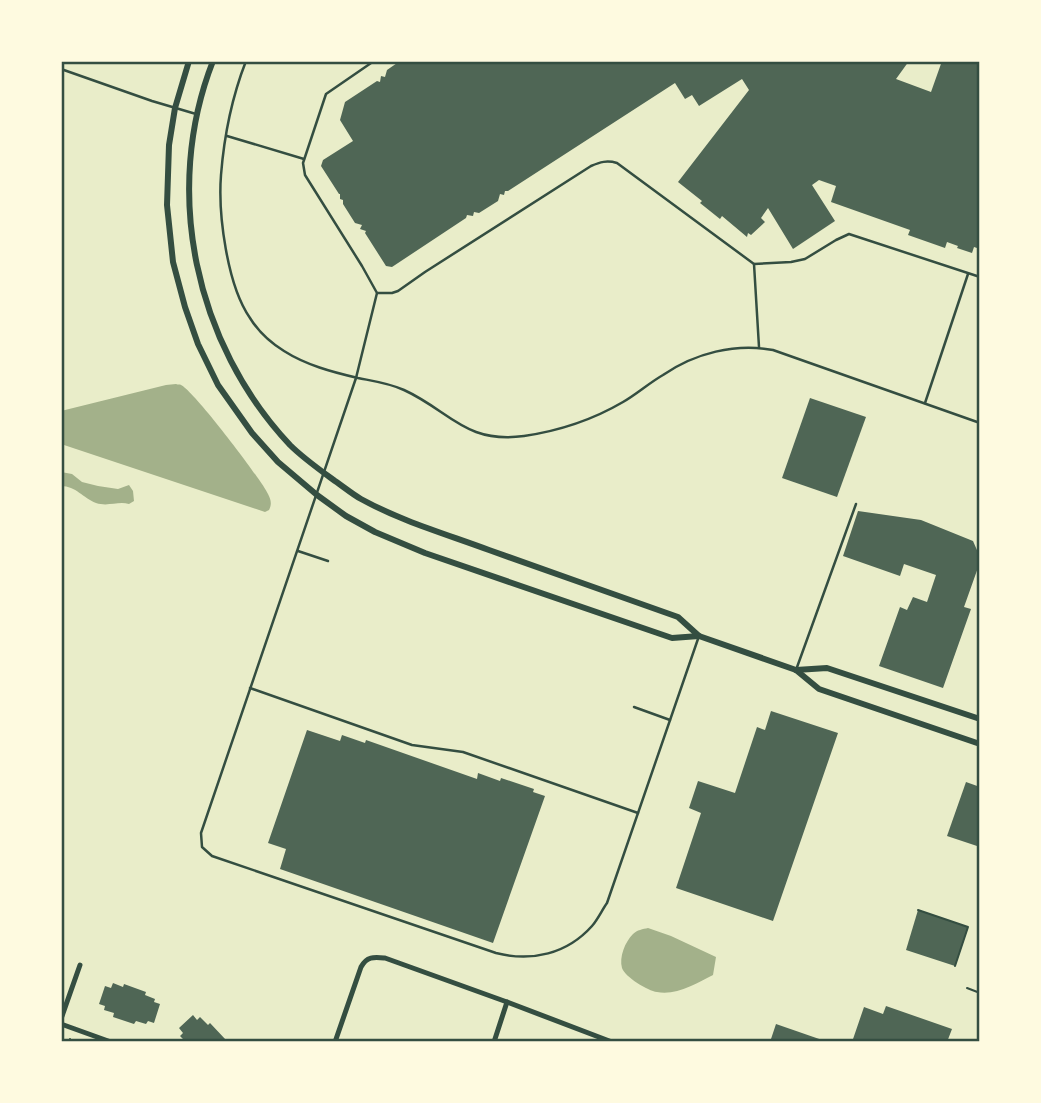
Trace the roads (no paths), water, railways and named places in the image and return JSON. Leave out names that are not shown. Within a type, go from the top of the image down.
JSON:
[{"type":"street","points":[[190,61],[175,108],[169,145],[167,205],[173,262],[198,344],[218,385],[278,462],[346,516],[375,532],[425,553],[672,638],[699,636]]},
{"type":"street","points":[[213,61],[196,114],[191,146],[190,211],[199,280],[216,331],[244,384],[291,446],[354,494],[382,509],[678,617],[699,636],[796,670],[819,689],[980,744]]},
{"type":"street","points":[[796,670],[827,668],[980,719]]},
{"type":"street","points":[[335,1042],[360,967],[373,957],[385,958],[612,1042]]},
{"type":"street","points":[[80,965],[61,1022],[111,1042]]},
{"type":"street","points":[[494,1042],[507,1002]]},
{"type":"lane","points":[[246,61],[227,136],[221,177],[226,248],[237,292],[250,319],[270,342],[308,364],[404,389],[455,422],[479,433],[510,437],[569,425],[598,414],[625,401],[691,359],[734,348],[759,347],[980,423]]},
{"type":"lane","points":[[374,61],[326,94],[303,163],[305,175],[377,293],[356,378],[201,833],[202,847],[212,856],[496,953],[525,957],[547,955],[564,948],[595,924],[607,903],[699,636]]},
{"type":"lane","points":[[61,69],[196,114]]},
{"type":"lane","points":[[227,136],[304,159]]},
{"type":"lane","points":[[377,293],[398,291],[588,168],[609,160],[617,163],[754,264],[805,259],[849,234],[980,277]]},
{"type":"lane","points":[[754,264],[759,347]]},
{"type":"lane","points":[[925,403],[969,273]]},
{"type":"lane","points":[[796,670],[856,503]]},
{"type":"lane","points":[[298,551],[328,561]]},
{"type":"lane","points":[[250,688],[412,745],[463,751],[638,813]]},
{"type":"lane","points":[[634,707],[670,720]]}]
